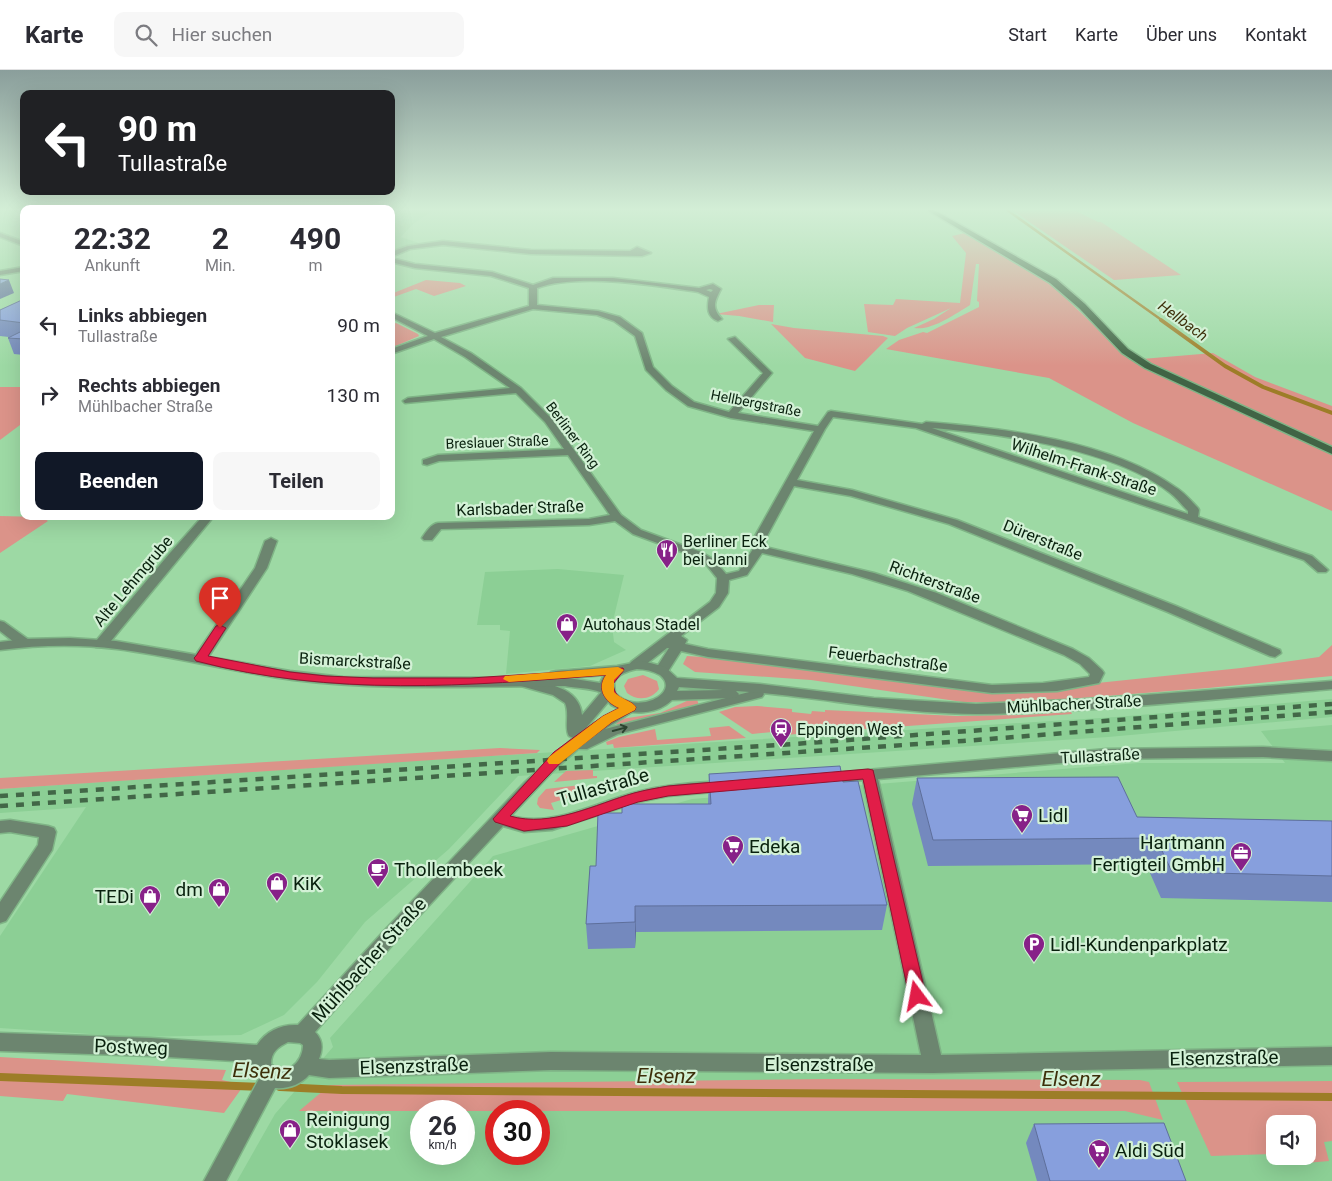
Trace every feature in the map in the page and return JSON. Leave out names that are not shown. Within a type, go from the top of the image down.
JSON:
[{"type":"main road","points":[[1023,262],[1053,282],[1082,306],[1125,350],[1148,366],[1332,451]]},
{"type":"street","points":[[398,262],[415,266],[492,274],[533,287],[552,280],[613,280],[700,290],[713,297],[710,309],[712,315],[718,319]]},
{"type":"street","points":[[0,273],[20,270]]},
{"type":"street","points":[[533,287],[533,307]]},
{"type":"street","name":"Hellbergstraße","points":[[395,351],[435,336],[533,307],[572,309],[598,313],[617,319],[639,335],[649,368],[669,388],[691,404],[731,415],[820,429]]},
{"type":"street","name":"Berliner Ring","points":[[395,316],[468,355],[518,390],[548,420],[617,517],[637,532],[697,554],[709,561],[723,578]]},
{"type":"street","points":[[731,415],[768,373],[732,339]]},
{"type":"street","points":[[408,401],[518,390]]},
{"type":"street","name":"Wilhelm-Frank-Straße","points":[[820,429],[832,414],[918,424],[928,430],[1308,558],[1322,570]]},
{"type":"street","points":[[918,424],[995,431],[1100,456],[1145,472],[1174,489],[1194,510],[1192,518]]},
{"type":"street","points":[[636,665],[650,666],[662,670],[672,682],[672,692],[669,696],[653,706],[630,707],[616,702],[608,691],[609,679],[618,670],[636,665],[671,644],[715,604],[722,593],[723,578],[743,573],[759,549],[761,536],[820,429]]},
{"type":"street","name":"Breslauer Straße","points":[[427,462],[438,458],[570,452]]},
{"type":"street","name":"Dürerstraße","points":[[791,482],[852,493],[953,522],[1180,612],[1275,653]]},
{"type":"street","name":"Karlsbader Straße","points":[[428,538],[438,526],[589,522],[617,517]]},
{"type":"street","name":"Alte Lehmgrube","points":[[102,644],[206,520]]},
{"type":"street","points":[[200,658],[260,568],[271,541]]},
{"type":"street","name":"Richterstraße","points":[[759,549],[870,575],[912,589],[1006,626],[1075,656],[1093,667]]},
{"type":"street","points":[[0,625],[24,643]]},
{"type":"street","name":"Bismarckstraße","points":[[0,646],[24,643],[132,646],[290,675],[334,681],[565,682],[608,691]]},
{"type":"street","points":[[662,670],[671,644]]},
{"type":"street","name":"Feuerbachstraße","points":[[671,644],[708,653],[992,689],[1013,689],[1087,682],[1096,677],[1097,673],[1093,667]]},
{"type":"street","name":"Bismarckstraße","points":[[471,682],[618,670]]},
{"type":"street","name":"Mühlbacher Straße","points":[[672,682],[760,688],[816,696],[924,707],[1005,708],[1091,704],[1332,685]]},
{"type":"street","points":[[526,683],[556,690],[572,700],[576,714],[574,734]]},
{"type":"street","name":"Mühlbacher Straße","points":[[302,1034],[389,936],[559,756],[608,691]]},
{"type":"street","name":"Mühlbacher Straße","points":[[669,696],[758,694],[816,696]]},
{"type":"street","name":"Mühlbacher Straße","points":[[559,756],[614,730],[758,694]]},
{"type":"street","name":"Mühlbacher Straße","points":[[559,756],[607,719],[630,707]]},
{"type":"street","name":"Tullastraße","points":[[814,779],[1106,754],[1263,752],[1332,756]]},
{"type":"street","points":[[868,774],[933,1064]]},
{"type":"street","name":"Tullastraße","points":[[500,819],[524,826],[552,824],[637,797],[668,791],[738,785]]},
{"type":"street","points":[[0,827],[10,826],[48,832],[46,846],[0,916]]},
{"type":"street","points":[[295,1033],[302,1034],[312,1043],[312,1059],[307,1066],[293,1077],[277,1080],[270,1078],[261,1068],[262,1054],[272,1041],[279,1036],[295,1033]]},
{"type":"street","name":"Postweg","points":[[0,1042],[151,1047],[262,1054]]},
{"type":"street","name":"Elsenzstraße","points":[[307,1066],[336,1069],[551,1061],[933,1064],[1136,1058],[1332,1056]]},
{"type":"street","points":[[215,1181],[270,1078]]},
{"type":"shaded area","points":[[965,262],[1016,262],[1053,286],[1130,360],[1213,353],[1255,377],[1332,406],[1332,450],[1328,452],[1332,454],[1332,511],[1133,423],[1049,378],[886,349],[899,340],[923,332],[927,333],[979,307],[979,302],[977,301],[979,264],[976,264],[970,305],[936,324],[928,327],[914,328],[934,319],[951,308],[907,328],[895,336],[868,332],[864,304],[893,305],[896,299],[960,303]]},
{"type":"shaded area","points":[[1088,262],[1161,262],[1181,275],[1114,280]]},
{"type":"shaded area","points":[[426,280],[460,283],[466,286],[434,296],[416,289],[395,297],[395,292]]},
{"type":"shaded area","points":[[759,305],[774,305],[773,322],[716,314]]},
{"type":"shaded area","points":[[395,323],[418,334],[419,336],[395,346]]},
{"type":"shaded area","points":[[771,324],[888,338],[855,371],[805,358]]},
{"type":"shaded area","points":[[0,387],[20,387],[20,425],[0,440]]},
{"type":"shaded area","points":[[0,516],[20,516],[20,520],[48,521],[0,553]]},
{"type":"shaded area","points":[[558,569],[624,575],[612,625],[614,642],[626,650],[590,666],[506,674],[510,631],[500,630],[500,625],[477,625],[485,572]]},
{"type":"shaded area","points":[[1332,645],[1332,676],[1015,703],[963,702],[811,680],[695,672],[683,664],[687,656],[703,657],[980,692],[1010,692],[1241,668],[1319,657]]},
{"type":"shaded area","points":[[643,675],[657,681],[659,689],[656,693],[644,698],[631,696],[627,693],[624,686],[628,679]]},
{"type":"shaded area","points":[[697,699],[699,706],[617,725],[615,720],[660,713],[689,700]]},
{"type":"shaded area","points":[[1332,699],[1332,717],[1108,737],[518,776],[449,849],[365,922],[317,982],[284,1015],[241,1035],[135,1037],[0,1028],[0,936],[86,807],[0,813],[0,789],[410,761],[1116,717]]},
{"type":"shaded area","points":[[757,706],[792,709],[792,712],[811,714],[812,711],[825,712],[825,710],[957,716],[1071,712],[1072,714],[784,735],[783,731],[752,734],[719,712],[735,707]]},
{"type":"shaded area","points":[[1332,725],[1332,1181],[237,1181],[275,1114],[333,1047],[330,1038],[493,856],[692,799],[1138,763],[1285,763],[1261,731]]},
{"type":"shaded area","points":[[729,726],[746,738],[614,748],[613,744],[607,745],[606,742],[655,729],[657,740],[711,736],[709,728]]},
{"type":"shaded area","points":[[500,748],[540,750],[537,753],[0,789],[0,778]]},
{"type":"shaded area","points":[[593,770],[593,776],[597,776],[597,778],[554,782],[566,771]]},
{"type":"shaded area","points":[[581,785],[586,800],[582,801],[578,795],[551,803],[554,810],[540,808],[537,804],[538,798],[546,789]]},
{"type":"shaded area","points":[[0,1057],[226,1070],[222,1080],[244,1085],[224,1113],[67,1094],[63,1101],[0,1096]]},
{"type":"shaded area","points":[[826,1079],[1140,1080],[1149,1082],[1163,1120],[1125,1111],[550,1111],[550,1100],[485,1100],[485,1111],[475,1111],[475,1100],[410,1100],[410,1111],[299,1111],[330,1085]]},
{"type":"shaded area","points":[[1332,1081],[1332,1141],[1324,1142],[1329,1161],[1316,1162],[1316,1115],[1266,1115],[1266,1154],[1211,1156],[1177,1082]]},
{"type":"building","points":[[0,279],[9,280],[0,284]]},
{"type":"building","points":[[20,301],[20,322],[0,320],[0,310]]},
{"type":"building","points":[[20,332],[20,339],[8,338]]},
{"type":"building","name":"Edeka","points":[[840,766],[843,782],[858,781],[887,905],[635,906],[635,922],[586,924],[590,866],[596,866],[598,813],[622,813],[622,804],[711,804],[709,774]]},
{"type":"building","points":[[1118,777],[1137,817],[1332,821],[1332,876],[1172,872],[1156,838],[933,840],[917,778]]},
{"type":"building","points":[[1164,1123],[1186,1181],[1050,1181],[1034,1124]]},
{"type":"waterway","name":"Hellbach","points":[[1080,262],[1163,321]]},
{"type":"waterway","name":"Hellbach","points":[[1161,320],[1225,366],[1263,387],[1332,413]]},
{"type":"waterway","name":"Elsenz","points":[[0,1077],[262,1087]]},
{"type":"waterway","name":"Elsenz","points":[[280,1087],[342,1090],[1332,1097]]},
{"type":"railway","points":[[0,796],[808,743],[1332,704]]},
{"type":"railway","points":[[0,806],[963,741],[1332,712]]},
{"type":"slow traffic","points":[[509,679],[618,670],[609,679],[607,684],[608,693],[616,702],[630,707],[607,719],[554,761]]},
{"type":"place","name":"Berliner Eck bei Janni","points":[[667,569]]},
{"type":"place","name":"Autohaus Stadel","points":[[567,643]]},
{"type":"place","name":"Eppingen West","points":[[781,748]]},
{"type":"place","name":"Lidl","points":[[1022,834]]},
{"type":"place","name":"Edeka","points":[[733,865]]},
{"type":"place","name":"Hartmann Fertigteil GmbH","points":[[1241,872]]},
{"type":"place","name":"Thollembeek","points":[[378,888]]},
{"type":"place","name":"KiK","points":[[277,902]]},
{"type":"place","name":"dm","points":[[219,908]]},
{"type":"place","name":"TEDi","points":[[150,915]]},
{"type":"place","name":"Lidl-Kundenparkplatz","points":[[1034,963]]},
{"type":"place","name":"Reinigung Stoklasek","points":[[290,1149]]},
{"type":"place","name":"Aldi Süd","points":[[1099,1169]]},
{"type":"route","points":[[220,628],[200,658],[326,680],[471,682],[618,670],[609,679],[607,684],[608,693],[616,702],[630,707],[607,719],[559,756],[500,819],[524,826],[552,824],[637,797],[668,791],[868,774],[917,996]]}]
